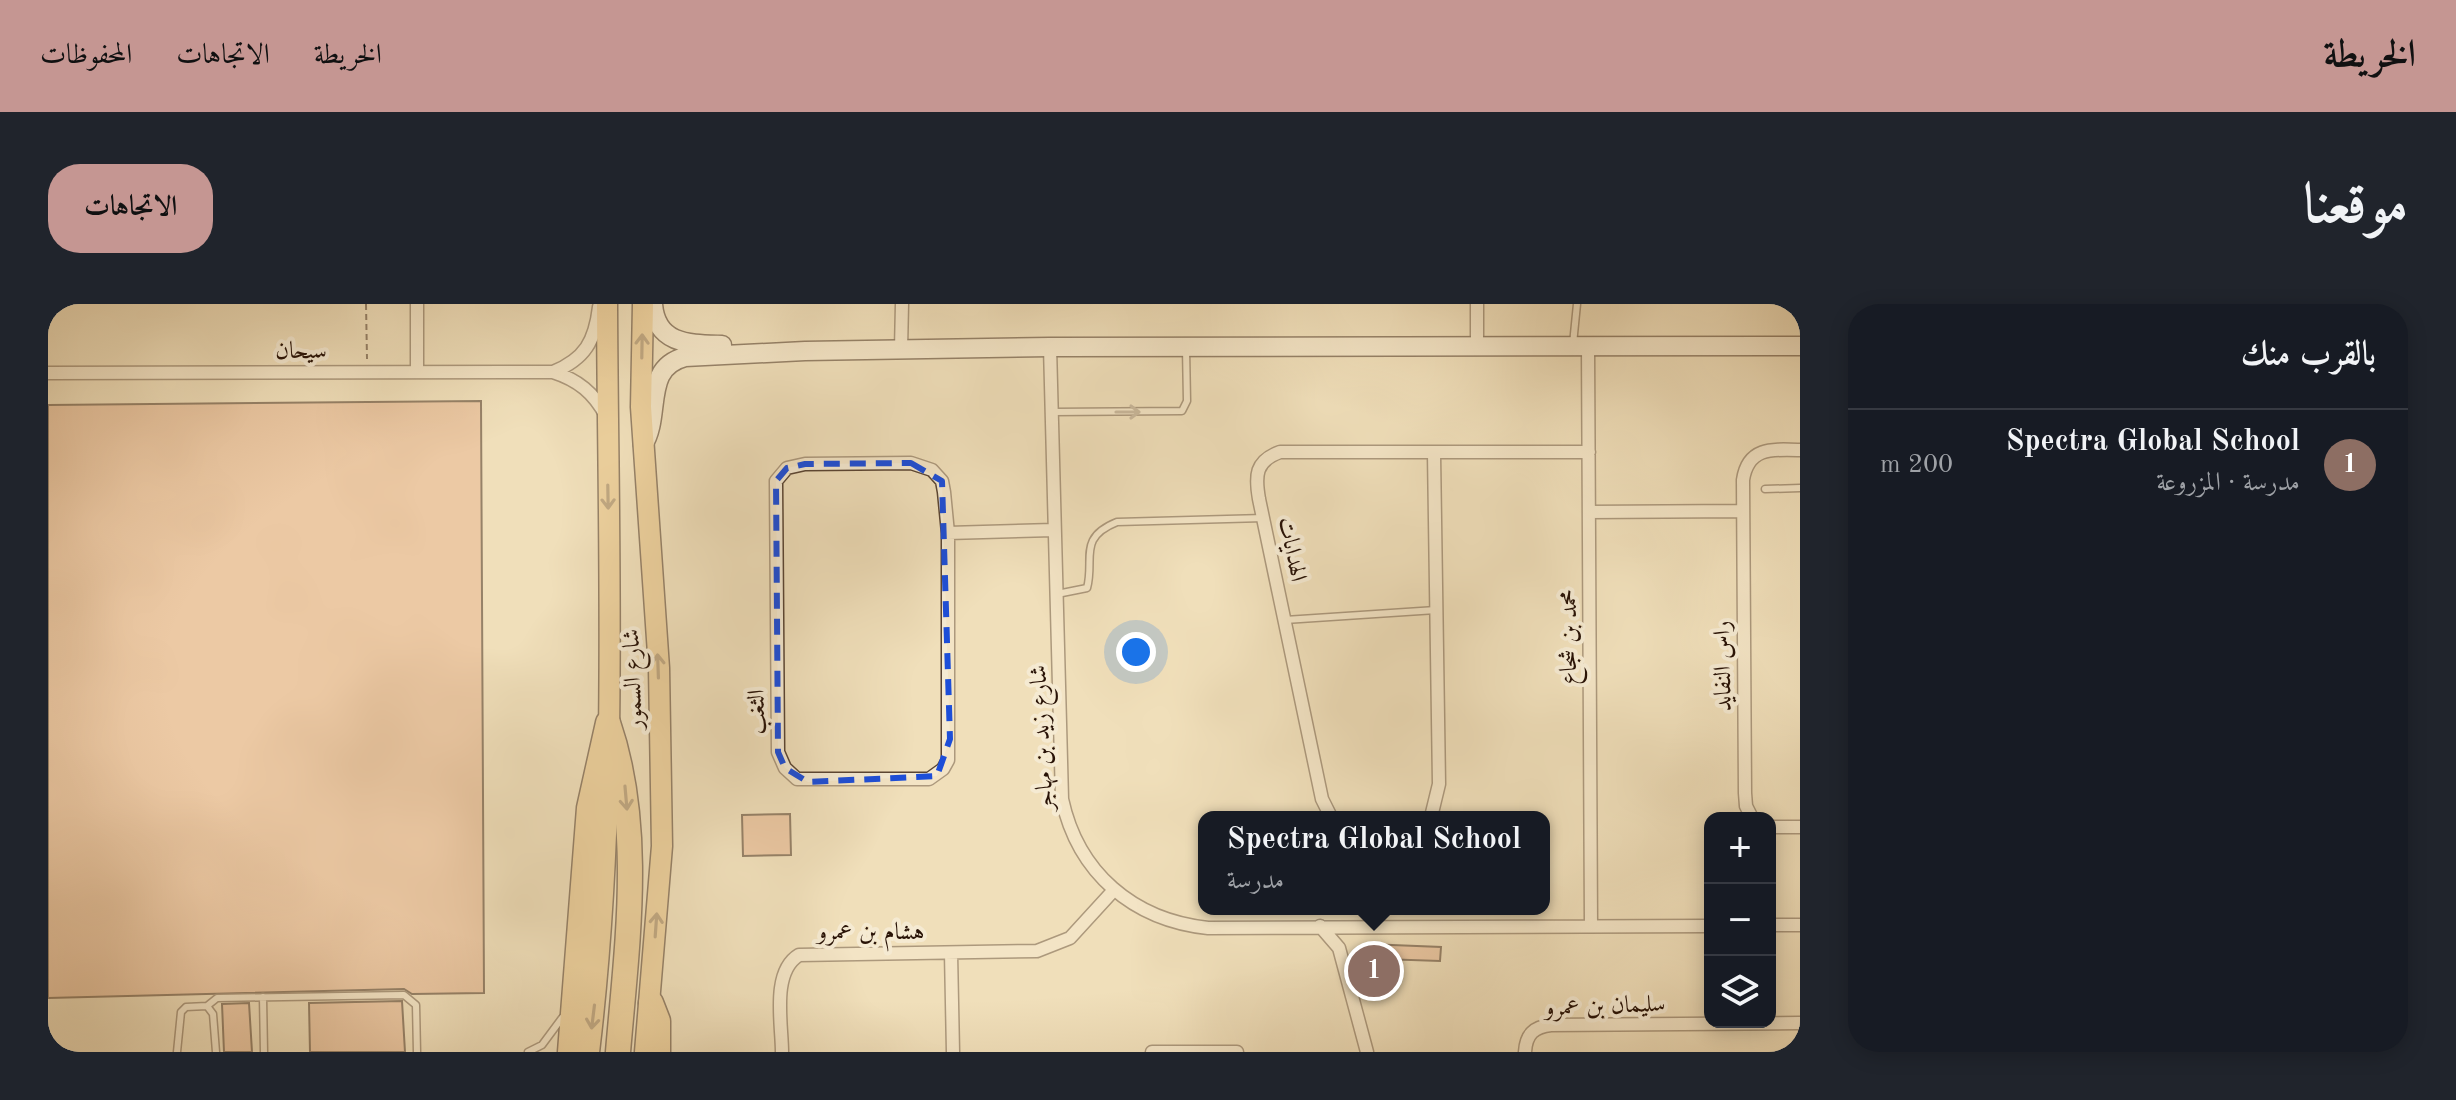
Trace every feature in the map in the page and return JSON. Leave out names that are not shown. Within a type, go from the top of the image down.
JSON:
[{"type":"highway","points":[[570,1052],[589,808],[608,723]]},
{"type":"highway","points":[[608,723],[620,762],[627,823],[629,921],[618,1052]]},
{"type":"highway","points":[[651,1003],[658,1021],[658,1052]]},
{"type":"main road","name":"شارع السمور","points":[[589,1052],[599,951],[608,723],[607,304]]},
{"type":"main road","name":"شارع السمور","points":[[643,304],[643,445],[659,668],[661,831],[651,1003],[645,1052]]},
{"type":"street","points":[[417,304],[421,372]]},
{"type":"street","points":[[553,372],[580,359],[589,348],[599,304]]},
{"type":"street","points":[[653,304],[655,320],[663,332],[682,343],[787,346],[805,351]]},
{"type":"street","points":[[901,349],[902,304]]},
{"type":"street","points":[[1477,304],[1477,348]]},
{"type":"street","points":[[643,445],[652,425],[656,381],[670,363],[685,357],[805,351],[1050,347],[1800,346]]},
{"type":"street","name":"شارع زيد بن مهاجر","points":[[1050,347],[1062,799],[1070,828],[1083,856],[1113,891],[1154,915],[1183,925],[1208,928],[1704,926]]},
{"type":"street","name":"محمد بن شجاع","points":[[1580,347],[1589,452],[1591,926]]},
{"type":"street","name":"سيحان","points":[[48,373],[553,372],[578,382],[590,392],[607,419]]},
{"type":"street","name":"راس النفايد","points":[[1749,812],[1745,793],[1742,511],[1745,469],[1754,455],[1773,449],[1800,450]]},
{"type":"street","name":"الهدايات","points":[[1328,811],[1322,799],[1256,475],[1263,461],[1280,452],[1589,452]]},
{"type":"street","points":[[1432,811],[1439,784],[1434,454]]},
{"type":"street","name":"الثغب","points":[[911,463],[926,466],[942,481],[948,533],[950,739],[943,769],[937,776],[921,780],[808,782],[790,775],[778,752],[775,488],[780,473],[805,464],[911,463]]},
{"type":"street","points":[[1589,512],[1742,511]]},
{"type":"street","points":[[948,533],[1053,530]]},
{"type":"street","points":[[1776,827],[1800,827]]},
{"type":"street","name":"هشام بن عمرو","points":[[782,1052],[783,976],[788,964],[799,955],[1049,948],[1070,938],[1113,891]]},
{"type":"street","points":[[1776,925],[1800,925]]},
{"type":"street","points":[[1320,926],[1339,948],[1367,1052]]},
{"type":"street","name":"هشام بن عمرو","points":[[951,953],[953,1052]]},
{"type":"street","name":"سليمان بن عمرو","points":[[1525,1052],[1525,1043],[1534,1029],[1551,1025],[1800,1023]]},
{"type":"street","points":[[1152,1052],[1237,1052]]},
{"type":"lane","points":[[1577,304],[1580,347]]},
{"type":"lane","points":[[1050,412],[1182,411],[1187,401],[1186,347]]},
{"type":"lane","points":[[1765,489],[1800,488]]},
{"type":"lane","points":[[1057,594],[1087,588],[1089,547],[1101,530],[1117,522],[1264,518]]},
{"type":"lane","points":[[1285,620],[1436,610]]},
{"type":"lane","points":[[528,1052],[542,1045],[560,1025],[578,977]]},
{"type":"lane","points":[[177,1052],[181,1012],[186,1007],[207,1006],[217,998],[404,995],[416,1005],[417,1052]]},
{"type":"lane","points":[[263,997],[264,1052]]},
{"type":"lane","points":[[207,1006],[213,1014],[216,1052]]},
{"type":"path","points":[[366,304],[367,372]]},
{"type":"highlighted area","points":[[911,463],[942,481],[950,739],[937,776],[808,782],[785,768],[778,752],[776,481],[787,468],[805,464]]},
{"type":"building","points":[[481,401],[484,993],[412,994],[404,989],[48,998],[48,405]]},
{"type":"building","points":[[790,814],[791,855],[743,856],[742,815]]},
{"type":"building","points":[[1367,944],[1441,947],[1440,961],[1382,959],[1381,981],[1366,980]]},
{"type":"building","points":[[402,1001],[405,1052],[310,1052],[309,1003]]},
{"type":"building","points":[[249,1003],[252,1052],[224,1052],[222,1004]]},
{"type":"place","name":"Spectra Global School","points":[[1374,971]]}]
